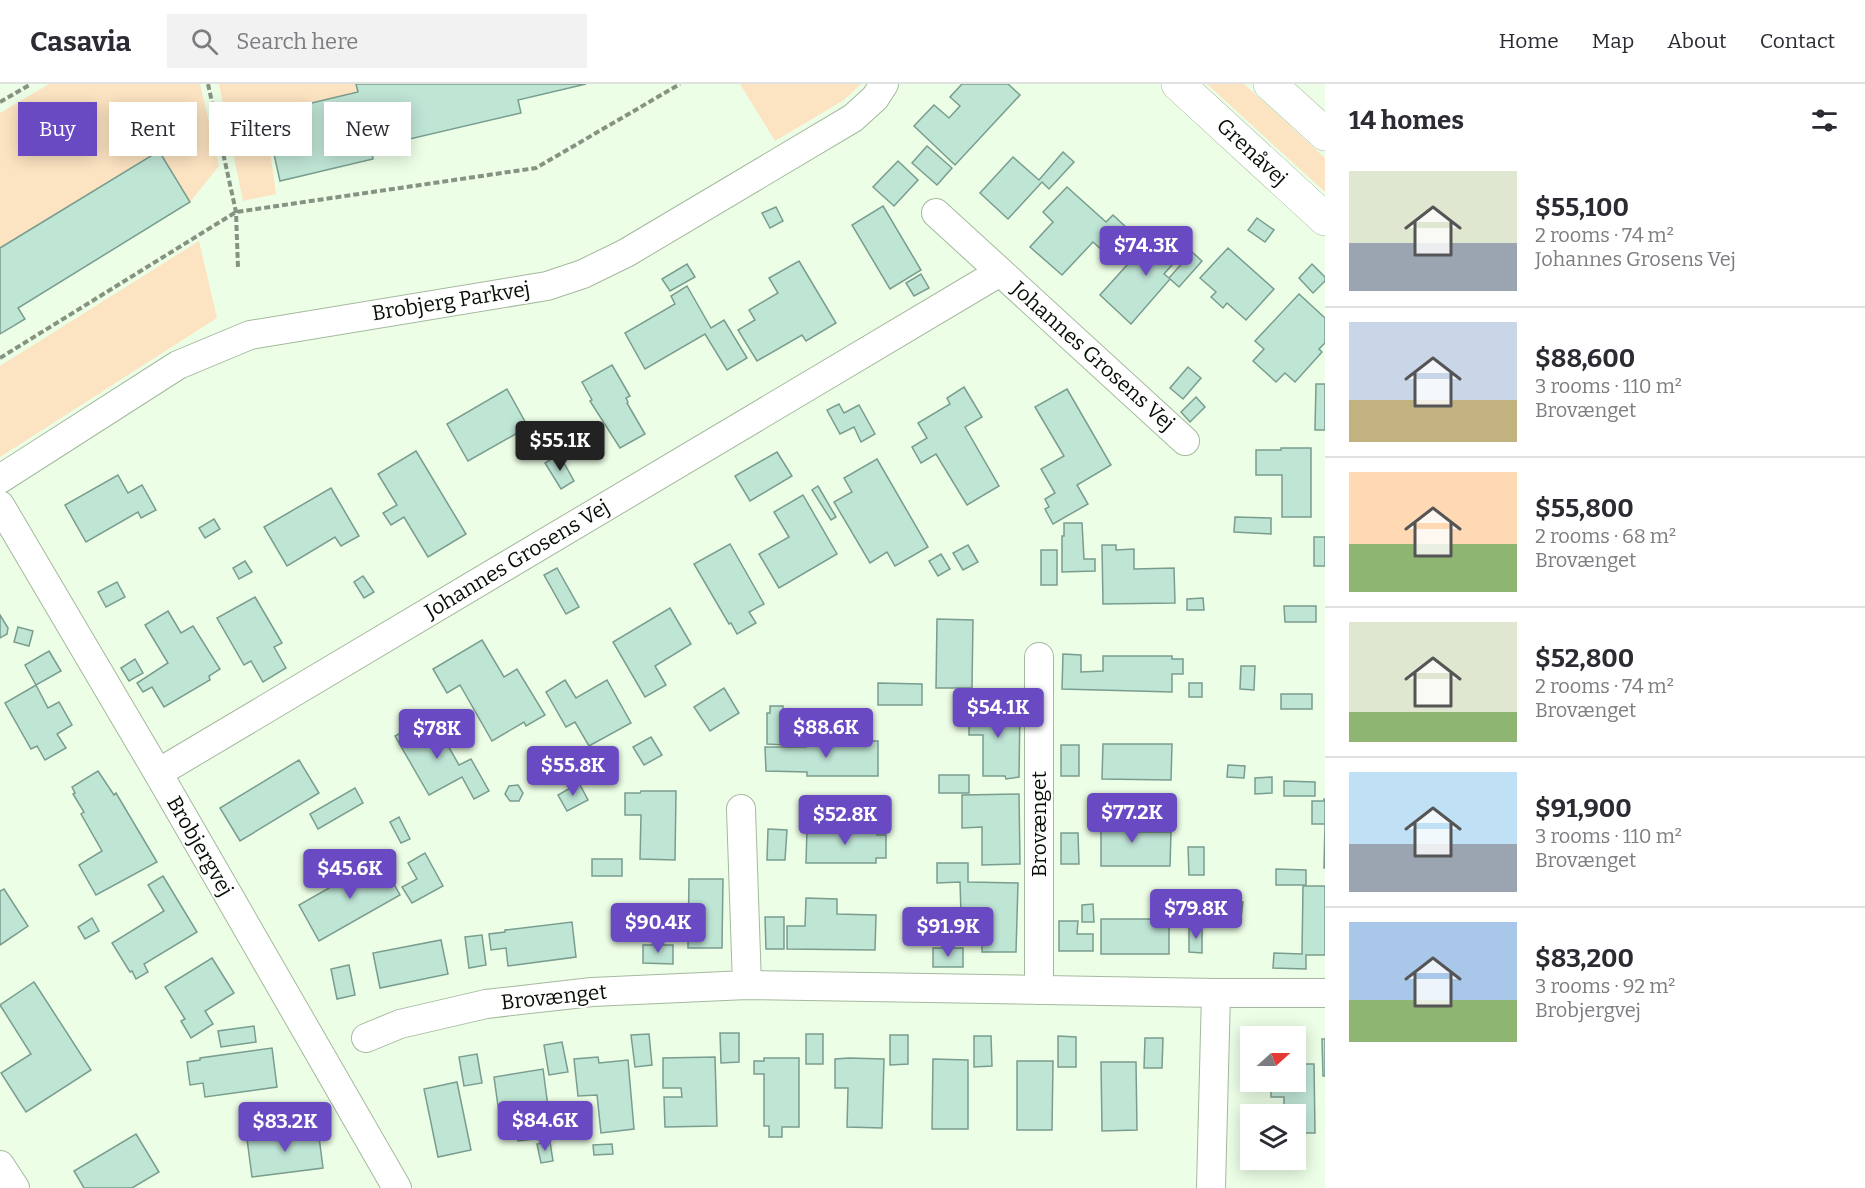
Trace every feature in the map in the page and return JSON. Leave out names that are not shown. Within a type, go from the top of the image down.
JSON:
[{"type":"main road","name":"Grenåvej","points":[[1178,84],[1325,219]]},
{"type":"main road","points":[[1270,84],[1325,135]]},
{"type":"street","name":"Brobjerg Parkvej","points":[[0,479],[178,365],[249,334],[546,286],[583,274],[626,253],[853,118],[874,98],[884,84]]},
{"type":"street","name":"Johannes Grosens Vej","points":[[936,213],[1185,441]]},
{"type":"street","name":"Johannes Grosens Vej","points":[[158,772],[1000,272]]},
{"type":"street","name":"Brobjergvej","points":[[0,505],[158,772],[397,1188]]},
{"type":"street","name":"Brovænget","points":[[1039,657],[1039,990]]},
{"type":"street","points":[[741,809],[747,985]]},
{"type":"street","name":"Brovænget","points":[[366,1038],[400,1024],[486,1004],[592,992],[747,985],[1325,993]]},
{"type":"street","points":[[1211,1188],[1216,993]]},
{"type":"street","points":[[0,1165],[15,1188]]},
{"type":"path","points":[[0,102],[31,84]]},
{"type":"path","points":[[208,84],[236,212],[238,268]]},
{"type":"path","points":[[0,357],[236,212],[536,168],[680,84]]},
{"type":"shaded area","points":[[49,84],[200,84],[209,123],[209,156],[217,156],[219,166],[190,202],[161,156],[197,156],[197,102],[109,102],[109,156],[150,156],[0,249],[0,113],[18,102],[18,156],[97,156],[97,102],[19,102]]},
{"type":"shaded area","points":[[219,84],[356,84],[358,92],[312,103],[223,102]]},
{"type":"shaded area","points":[[740,84],[861,84],[844,100],[775,141]]},
{"type":"shaded area","points":[[1207,84],[1244,84],[1325,158],[1325,192]]},
{"type":"shaded area","points":[[234,156],[271,156],[276,194],[243,201]]},
{"type":"shaded area","points":[[199,241],[217,318],[0,457],[0,366]]},
{"type":"building","points":[[356,84],[586,84],[518,100],[521,113],[411,139],[411,102],[324,102],[324,156],[372,156],[373,159],[280,181],[274,156],[312,156],[312,103],[358,92]]},
{"type":"building","points":[[962,84],[1008,84],[1020,95],[955,165],[914,126],[934,105],[949,118],[960,106],[950,97]]},
{"type":"building","points":[[927,146],[952,168],[937,185],[912,163]]},
{"type":"building","points":[[1063,152],[1074,162],[1049,189],[1042,182],[1008,219],[980,193],[1013,157],[1039,180]]},
{"type":"building","points":[[151,156],[162,156],[190,202],[18,308],[25,319],[0,334],[0,248]]},
{"type":"building","points":[[898,161],[918,180],[894,206],[873,187]]},
{"type":"building","points":[[1067,187],[1106,222],[1113,215],[1127,228],[1104,252],[1093,242],[1062,275],[1030,247],[1053,222],[1043,212]]},
{"type":"building","points":[[883,206],[921,270],[890,289],[852,225]]},
{"type":"building","points":[[776,207],[783,221],[770,228],[762,213]]},
{"type":"building","points":[[1257,218],[1274,230],[1265,242],[1248,230]]},
{"type":"building","points":[[1151,230],[1180,256],[1164,274],[1169,278],[1192,252],[1202,261],[1179,287],[1170,279],[1131,324],[1100,295],[1136,255],[1132,252]]},
{"type":"building","points":[[1228,248],[1274,289],[1246,320],[1227,303],[1223,308],[1211,297],[1216,292],[1200,278]]},
{"type":"building","points":[[799,261],[836,323],[806,341],[802,335],[757,361],[738,330],[755,320],[749,310],[778,293],[769,278]]},
{"type":"building","points":[[687,264],[695,277],[670,291],[662,279]]},
{"type":"building","points":[[1312,264],[1325,277],[1325,281],[1313,293],[1299,278]]},
{"type":"building","points":[[921,274],[929,288],[914,296],[906,283]]},
{"type":"building","points":[[687,286],[711,328],[724,320],[747,358],[727,370],[705,334],[645,369],[625,333],[675,304],[671,296]]},
{"type":"building","points":[[1299,294],[1325,318],[1325,343],[1319,349],[1322,352],[1295,382],[1285,373],[1276,382],[1253,361],[1264,349],[1255,341]]},
{"type":"building","points":[[612,365],[630,396],[626,398],[627,403],[645,434],[620,448],[590,401],[592,400],[582,382]]},
{"type":"building","points":[[1188,367],[1201,378],[1183,399],[1170,388]]},
{"type":"building","points":[[1316,384],[1325,384],[1325,430],[1315,430]]},
{"type":"building","points":[[964,387],[982,417],[965,427],[999,486],[967,505],[936,454],[921,463],[912,447],[927,438],[918,423],[950,404],[947,398]]},
{"type":"building","points":[[507,389],[528,427],[468,461],[447,424]]},
{"type":"building","points":[[1067,389],[1111,465],[1077,485],[1088,504],[1053,524],[1045,509],[1049,507],[1045,499],[1055,493],[1041,469],[1064,456],[1035,407]]},
{"type":"building","points":[[1196,397],[1205,407],[1190,422],[1181,412]]},
{"type":"building","points":[[839,404],[844,413],[859,405],[875,434],[861,442],[854,427],[840,434],[827,410]]},
{"type":"building","points":[[1281,448],[1311,448],[1311,517],[1282,517],[1282,475],[1256,475],[1256,450],[1281,450]]},
{"type":"building","points":[[416,451],[466,534],[428,557],[404,517],[391,525],[383,513],[397,505],[378,474]]},
{"type":"building","points":[[777,452],[792,476],[750,501],[735,476]]},
{"type":"building","points":[[559,454],[574,481],[561,489],[545,463]]},
{"type":"building","points":[[877,459],[928,547],[895,566],[887,552],[870,563],[834,502],[852,492],[844,478]]},
{"type":"building","points":[[118,475],[128,493],[142,485],[156,510],[141,518],[138,512],[86,542],[65,505]]},
{"type":"building","points":[[818,486],[836,517],[831,520],[812,490]]},
{"type":"building","points":[[331,488],[359,536],[341,546],[335,537],[287,566],[264,527]]},
{"type":"building","points":[[803,495],[837,554],[779,588],[759,554],[789,537],[774,512]]},
{"type":"building","points":[[1235,517],[1271,518],[1271,534],[1234,532]]},
{"type":"building","points":[[214,519],[220,529],[205,538],[199,528]]},
{"type":"building","points":[[1064,523],[1082,523],[1084,559],[1095,559],[1095,571],[1062,572]]},
{"type":"building","points":[[1314,537],[1325,537],[1325,566],[1314,566]]},
{"type":"building","points":[[730,544],[764,604],[749,612],[756,623],[737,634],[694,564]]},
{"type":"building","points":[[968,545],[978,562],[963,570],[953,553]]},
{"type":"building","points":[[1102,545],[1116,545],[1116,550],[1134,549],[1134,569],[1174,568],[1175,603],[1103,604]]},
{"type":"building","points":[[1041,550],[1057,550],[1057,585],[1041,585]]},
{"type":"building","points":[[941,554],[950,569],[938,576],[929,561]]},
{"type":"building","points":[[245,561],[252,572],[239,579],[233,568]]},
{"type":"building","points":[[557,568],[579,607],[566,614],[544,575]]},
{"type":"building","points":[[363,576],[374,592],[364,598],[354,582]]},
{"type":"building","points":[[117,582],[125,597],[106,607],[98,592]]},
{"type":"building","points":[[255,597],[282,643],[274,647],[286,668],[263,682],[251,661],[244,665],[217,618]]},
{"type":"building","points":[[1203,598],[1204,610],[1187,610],[1187,599]]},
{"type":"building","points":[[1284,606],[1316,606],[1316,622],[1285,622]]},
{"type":"building","points":[[670,608],[691,644],[655,666],[666,685],[645,697],[613,642]]},
{"type":"building","points":[[168,611],[181,633],[193,626],[220,669],[209,676],[210,680],[164,707],[152,687],[143,692],[137,683],[168,663],[145,625]]},
{"type":"building","points":[[0,615],[8,628],[7,634],[0,638]]},
{"type":"building","points":[[937,619],[973,620],[972,688],[936,688]]},
{"type":"building","points":[[18,627],[33,631],[29,646],[14,642]]},
{"type":"building","points":[[482,640],[504,677],[517,669],[545,715],[526,726],[524,722],[492,741],[460,685],[447,693],[433,669]]},
{"type":"building","points":[[49,651],[61,671],[36,685],[25,665]]},
{"type":"building","points":[[1063,654],[1081,655],[1081,672],[1103,671],[1103,656],[1172,656],[1172,659],[1183,659],[1183,674],[1172,674],[1172,692],[1062,689]]},
{"type":"building","points":[[135,659],[143,673],[129,681],[121,668]]},
{"type":"building","points":[[1241,666],[1255,666],[1254,690],[1240,689]]},
{"type":"building","points":[[565,680],[576,698],[607,680],[631,723],[589,746],[575,722],[566,727],[546,692]]},
{"type":"building","points":[[878,683],[922,684],[922,705],[878,705]]},
{"type":"building","points":[[1189,683],[1202,683],[1202,697],[1189,697]]},
{"type":"building","points":[[36,685],[48,708],[59,702],[72,725],[57,734],[66,748],[45,760],[37,746],[31,749],[5,703]]},
{"type":"building","points":[[724,688],[739,713],[710,731],[694,707]]},
{"type":"building","points":[[1281,694],[1312,694],[1312,709],[1281,709]]},
{"type":"building","points":[[770,706],[783,706],[783,713],[786,713],[786,745],[767,744],[767,713],[770,713]]},
{"type":"building","points":[[1020,707],[1019,777],[1006,779],[1005,776],[983,776],[983,735],[969,735],[969,708]]},
{"type":"building","points":[[431,716],[459,765],[471,759],[489,791],[474,799],[462,777],[429,795],[395,736]]},
{"type":"building","points":[[651,737],[662,755],[644,765],[633,747]]},
{"type":"building","points":[[806,741],[878,741],[878,776],[807,776],[807,772],[766,771],[765,747],[806,747]]},
{"type":"building","points":[[1103,744],[1172,744],[1171,780],[1102,779]]},
{"type":"building","points":[[1061,745],[1079,745],[1079,776],[1061,776]]},
{"type":"building","points":[[299,760],[319,793],[240,841],[220,808]]},
{"type":"building","points":[[1228,765],[1245,766],[1244,778],[1227,777]]},
{"type":"building","points":[[98,771],[114,795],[116,793],[157,862],[96,895],[79,865],[102,851],[81,814],[84,812],[73,794],[75,793],[72,787]]},
{"type":"building","points":[[939,775],[969,775],[969,793],[939,793]]},
{"type":"building","points":[[1272,777],[1272,793],[1255,794],[1255,778]]},
{"type":"building","points":[[1284,781],[1315,782],[1315,796],[1284,796]]},
{"type":"building","points":[[579,783],[588,800],[567,811],[558,795]]},
{"type":"building","points":[[518,785],[523,793],[519,801],[510,801],[505,794],[509,786]]},
{"type":"building","points":[[355,788],[363,803],[318,829],[310,814]]},
{"type":"building","points":[[641,791],[676,791],[675,860],[640,859],[641,815],[625,815],[625,793],[640,793]]},
{"type":"building","points":[[1019,794],[1020,864],[982,865],[982,827],[962,828],[962,795]]},
{"type":"building","points":[[1324,799],[1325,824],[1312,824],[1312,801],[1324,801]]},
{"type":"building","points":[[1101,813],[1133,813],[1133,832],[1171,832],[1170,866],[1101,866]]},
{"type":"building","points":[[399,817],[410,839],[401,843],[390,822]]},
{"type":"building","points":[[807,828],[876,829],[877,835],[886,835],[886,858],[876,858],[876,863],[806,863]]},
{"type":"building","points":[[768,829],[787,830],[785,860],[767,860]]},
{"type":"building","points":[[1061,833],[1078,833],[1079,864],[1061,864]]},
{"type":"building","points":[[1188,847],[1204,847],[1204,875],[1189,875]]},
{"type":"building","points":[[425,853],[443,886],[412,903],[402,887],[417,879],[408,863]]},
{"type":"building","points":[[380,859],[400,895],[319,941],[299,905]]},
{"type":"building","points":[[592,859],[622,859],[622,876],[592,876]]},
{"type":"building","points":[[937,863],[968,863],[968,882],[1018,883],[1016,952],[982,952],[982,915],[961,914],[960,882],[937,883]]},
{"type":"building","points":[[1276,869],[1306,870],[1306,885],[1276,885]]},
{"type":"building","points":[[163,876],[197,932],[144,964],[148,972],[136,979],[112,943],[164,911],[148,885]]},
{"type":"building","points":[[689,879],[723,879],[722,948],[688,948]]},
{"type":"building","points":[[1303,886],[1325,886],[1325,955],[1306,955],[1306,969],[1273,968],[1274,953],[1302,954]]},
{"type":"building","points":[[4,889],[28,926],[0,945],[0,891]]},
{"type":"building","points":[[806,898],[837,899],[837,914],[876,915],[875,950],[787,949],[787,926],[805,926]]},
{"type":"building","points":[[1226,901],[1243,902],[1241,918],[1225,917]]},
{"type":"building","points":[[1093,904],[1094,922],[1082,922],[1082,905]]},
{"type":"building","points":[[765,917],[784,917],[784,949],[766,949]]},
{"type":"building","points":[[92,918],[99,931],[85,939],[78,927]]},
{"type":"building","points":[[1101,919],[1169,919],[1169,954],[1101,954]]},
{"type":"building","points":[[1059,921],[1078,921],[1077,934],[1093,934],[1093,951],[1059,951]]},
{"type":"building","points":[[572,922],[576,957],[508,966],[506,948],[491,950],[489,934]]},
{"type":"building","points":[[1189,927],[1202,927],[1202,953],[1189,952]]},
{"type":"building","points":[[482,935],[486,965],[469,968],[465,937]]},
{"type":"building","points":[[441,940],[448,974],[380,988],[373,953]]},
{"type":"building","points":[[643,945],[673,945],[673,964],[643,963]]},
{"type":"building","points":[[933,948],[963,948],[963,967],[933,967]]},
{"type":"building","points":[[212,958],[234,993],[205,1011],[213,1024],[191,1038],[181,1021],[185,1019],[165,987]]},
{"type":"building","points":[[349,965],[355,995],[337,999],[331,969]]},
{"type":"building","points":[[34,982],[91,1070],[26,1112],[1,1073],[31,1054],[0,1005]]},
{"type":"building","points":[[254,1026],[256,1042],[221,1047],[218,1031]]},
{"type":"building","points":[[720,1033],[739,1033],[739,1062],[721,1063]]},
{"type":"building","points":[[649,1034],[652,1065],[635,1067],[631,1035]]},
{"type":"building","points":[[806,1034],[823,1034],[823,1064],[806,1064]]},
{"type":"building","points":[[890,1035],[908,1035],[908,1064],[890,1065]]},
{"type":"building","points":[[974,1036],[991,1036],[992,1066],[974,1067]]},
{"type":"building","points":[[1058,1036],[1076,1037],[1076,1067],[1058,1067]]},
{"type":"building","points":[[1145,1038],[1163,1038],[1162,1068],[1144,1068]]},
{"type":"building","points":[[1322,1039],[1325,1039],[1325,1076],[1323,1076]]},
{"type":"building","points":[[562,1042],[568,1072],[549,1075],[544,1045]]},
{"type":"building","points":[[272,1048],[277,1087],[205,1097],[203,1083],[190,1085],[187,1062],[200,1060],[200,1058]]},
{"type":"building","points":[[477,1054],[482,1083],[464,1086],[459,1057]]},
{"type":"building","points":[[598,1057],[599,1063],[628,1060],[634,1129],[601,1133],[597,1095],[578,1096],[574,1059]]},
{"type":"building","points":[[715,1057],[717,1126],[665,1127],[664,1097],[682,1097],[681,1088],[663,1088],[663,1058]]},
{"type":"building","points":[[764,1058],[799,1058],[799,1127],[782,1127],[782,1137],[769,1137],[769,1126],[764,1126],[764,1074],[754,1074],[754,1061],[764,1061]]},
{"type":"building","points":[[835,1059],[884,1059],[882,1128],[847,1127],[848,1088],[835,1088]]},
{"type":"building","points":[[933,1059],[968,1060],[968,1129],[932,1129]]},
{"type":"building","points":[[1017,1061],[1053,1061],[1052,1130],[1017,1130]]},
{"type":"building","points":[[1101,1062],[1136,1062],[1137,1130],[1102,1131]]},
{"type":"building","points":[[1306,1064],[1314,1064],[1315,1133],[1306,1133],[1306,1104],[1284,1104],[1284,1097],[1271,1097],[1271,1092],[1306,1092]]},
{"type":"building","points":[[543,1069],[552,1137],[518,1141],[513,1104],[498,1106],[494,1077]]},
{"type":"building","points":[[457,1082],[471,1150],[438,1157],[424,1089]]},
{"type":"building","points":[[301,1106],[304,1122],[269,1127],[267,1111]]},
{"type":"building","points":[[318,1129],[323,1168],[252,1177],[247,1139]]},
{"type":"building","points":[[136,1134],[159,1172],[132,1188],[84,1188],[74,1171]]},
{"type":"building","points":[[550,1142],[553,1161],[541,1163],[537,1144]]},
{"type":"building","points":[[612,1144],[613,1154],[594,1155],[593,1145]]}]
